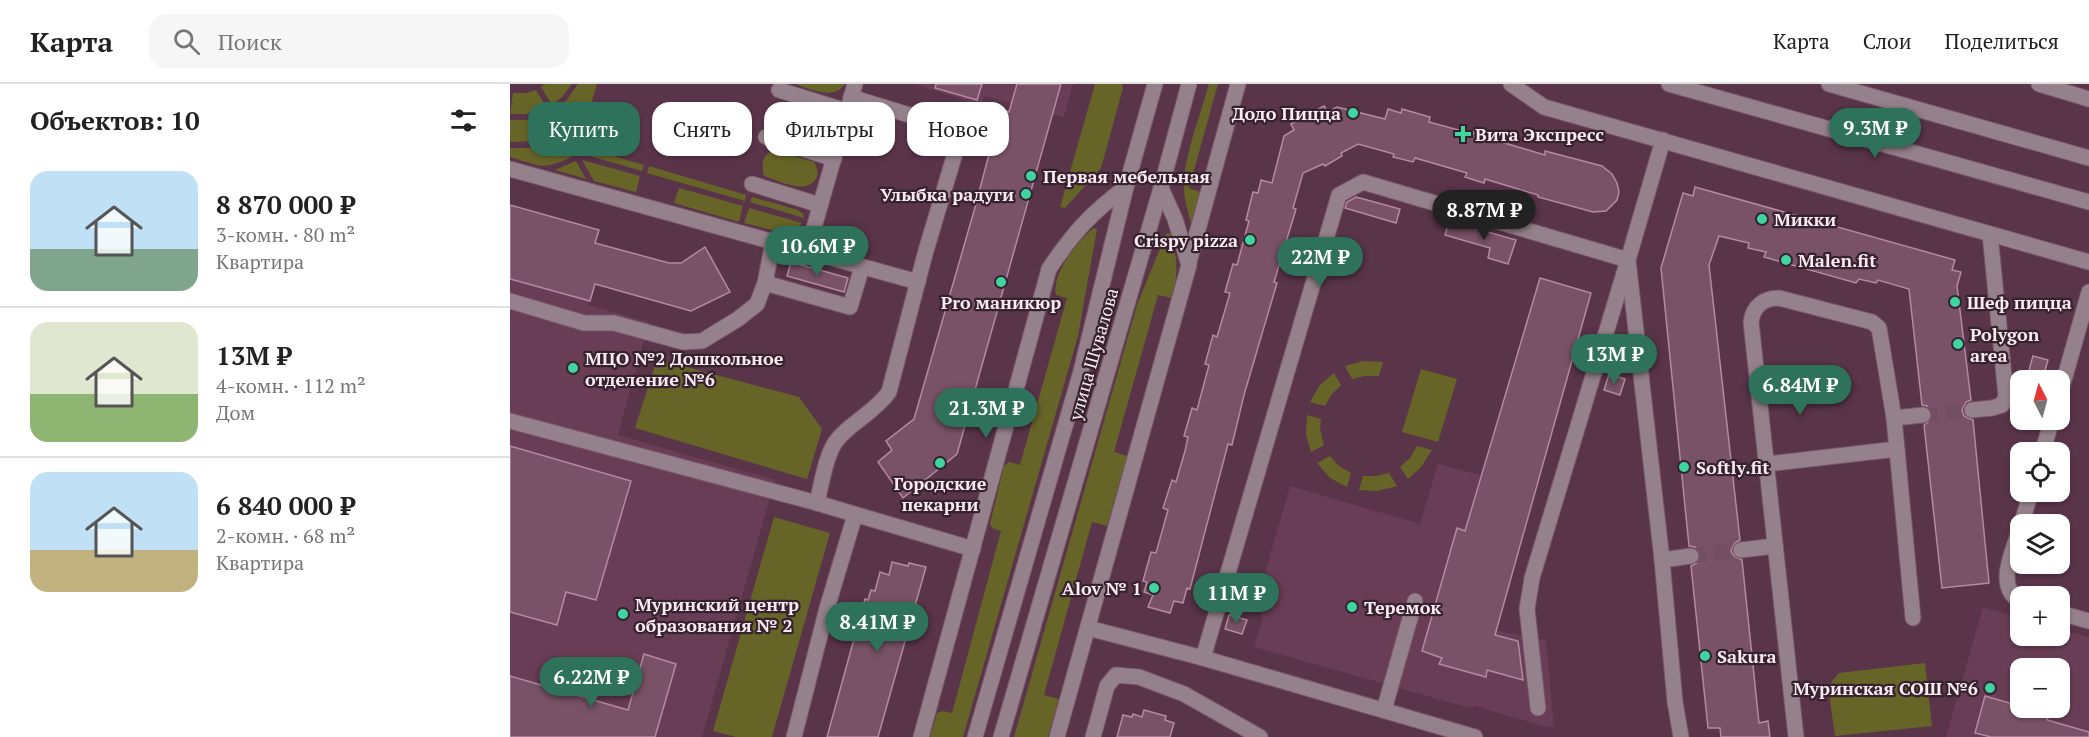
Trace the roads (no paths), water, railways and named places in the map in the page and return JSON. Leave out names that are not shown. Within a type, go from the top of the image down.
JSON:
[{"type":"street","name":"улица Шувалова","points":[[975,737],[1081,371],[1126,187],[1155,84]]},
{"type":"street","name":"улица Шувалова","points":[[1001,737],[1161,188],[1189,84]]},
{"type":"street","points":[[1057,737],[1238,84]]},
{"type":"street","points":[[1511,84],[1544,107],[2089,262]]},
{"type":"street","points":[[1669,84],[2089,202]]},
{"type":"street","points":[[1829,84],[2089,158]]},
{"type":"street","points":[[2039,84],[2089,99]]},
{"type":"street","points":[[779,90],[851,97],[948,127],[956,137],[956,150],[889,392],[882,402],[836,441],[817,503]]},
{"type":"street","points":[[807,252],[851,97]]},
{"type":"street","points":[[1538,708],[1527,609],[1532,578],[1663,140]]},
{"type":"street","points":[[825,156],[834,159]]},
{"type":"street","points":[[510,169],[918,282]]},
{"type":"street","points":[[1203,658],[1339,195],[1363,182],[1628,260]]},
{"type":"street","points":[[752,184],[820,205]]},
{"type":"street","points":[[921,737],[1049,270],[1068,240],[1098,208],[1126,187]]},
{"type":"street","points":[[1161,188],[1175,219],[1189,265]]},
{"type":"street","points":[[1972,410],[2002,405],[2006,396],[1990,234]]},
{"type":"street","points":[[510,301],[584,322],[614,323],[682,342],[702,341],[738,319],[757,304],[765,283],[773,242]]},
{"type":"street","points":[[1628,260],[1662,560],[1675,702],[1681,737]]},
{"type":"street","points":[[765,283],[850,307],[862,267]]},
{"type":"street","points":[[2067,370],[2089,292]]},
{"type":"street","points":[[1796,737],[1750,322],[1752,313],[1769,298],[1779,298],[1877,324],[1884,351],[1894,418],[1913,618]]},
{"type":"street","points":[[1894,418],[1923,415]]},
{"type":"street","points":[[510,421],[817,503],[974,549]]},
{"type":"street","points":[[1767,464],[1897,449]]},
{"type":"street","points":[[794,737],[827,608],[855,515]]},
{"type":"street","points":[[1741,550],[1775,546]]},
{"type":"street","points":[[1662,560],[1691,556]]},
{"type":"street","points":[[2010,565],[2007,575],[2010,592]]},
{"type":"street","points":[[1384,710],[1414,601]]},
{"type":"street","points":[[2070,616],[2089,621]]},
{"type":"street","points":[[1088,628],[1203,658],[1475,737]]},
{"type":"street","points":[[1093,737],[1107,686],[1116,675],[1139,677],[1184,694],[1260,737]]},
{"type":"tunnel","points":[[1923,415],[1972,410]]},
{"type":"tunnel","points":[[1691,556],[1741,550]]},
{"type":"place","name":"Додо Пицца","points":[[1353,113]]},
{"type":"place","name":"Вита Экспресс","points":[[1463,134]]},
{"type":"place","name":"Первая мебельная","points":[[1031,176]]},
{"type":"place","name":"Улыбка радуги","points":[[1026,194]]},
{"type":"place","name":"Микки","points":[[1762,219]]},
{"type":"place","name":"Crispy pizza","points":[[1250,240]]},
{"type":"place","name":"Malen.fit","points":[[1786,260]]},
{"type":"place","name":"Pro маникюр","points":[[1001,282]]},
{"type":"place","name":"Шеф пицца","points":[[1955,302]]},
{"type":"place","name":"Polygon area","points":[[1958,344]]},
{"type":"place","name":"МЦО №2 Дошкольное отделение №6","points":[[573,368]]},
{"type":"place","name":"Городские пекарни","points":[[940,463]]},
{"type":"place","name":"Softly.fit","points":[[1684,467]]},
{"type":"place","name":"Alov № 1","points":[[1154,588]]},
{"type":"place","name":"Теремок","points":[[1352,607]]},
{"type":"place","name":"Муринский центр образования № 2","points":[[623,614]]},
{"type":"place","name":"Sakura","points":[[1705,656]]},
{"type":"place","name":"Муринская СОШ №6","points":[[1990,688]]}]
